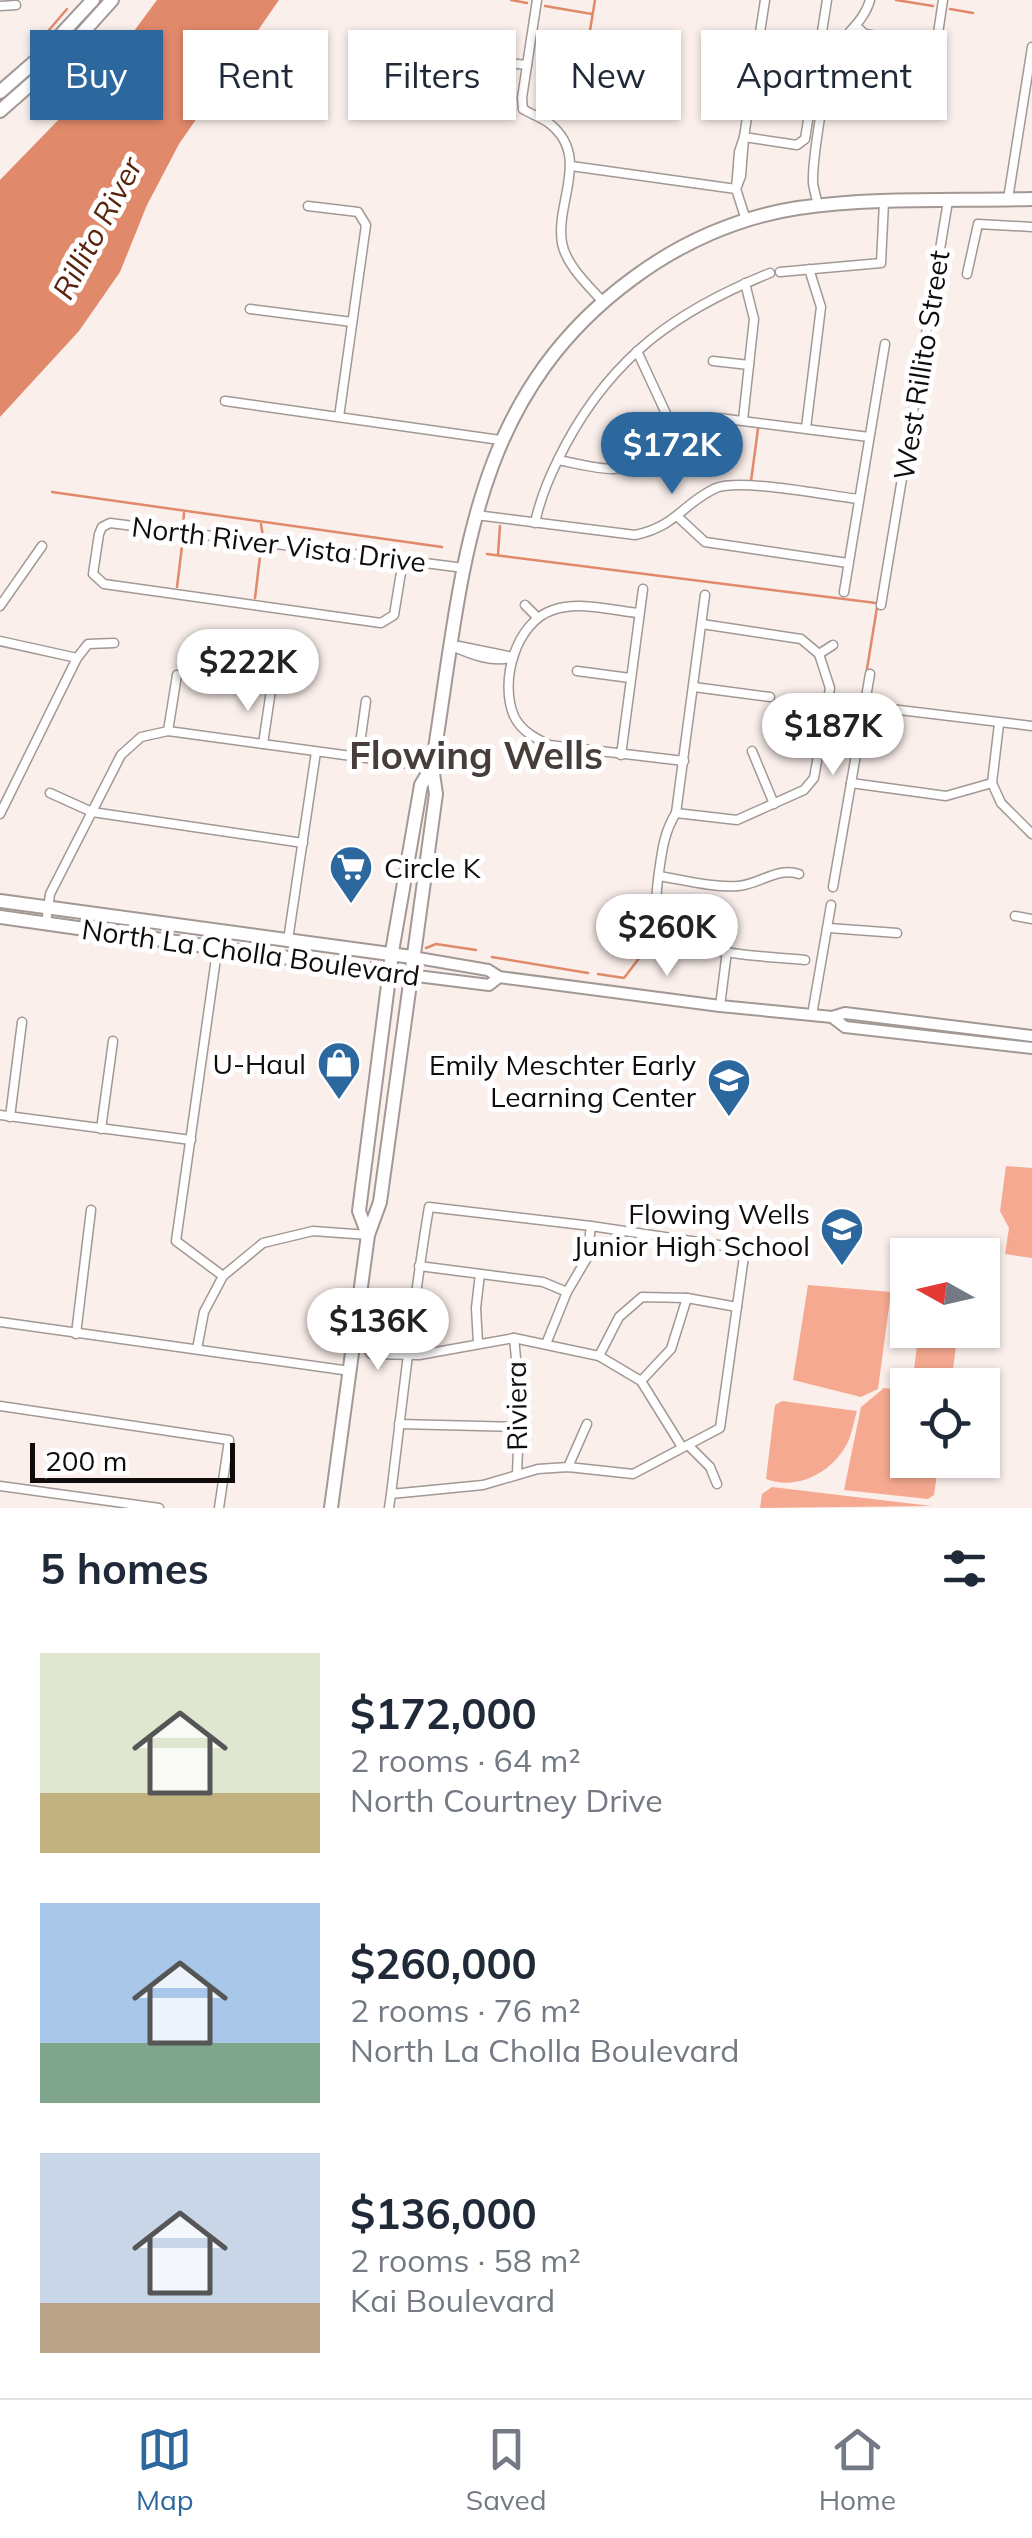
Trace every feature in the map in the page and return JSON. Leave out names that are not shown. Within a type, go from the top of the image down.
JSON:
[{"type":"main road","points":[[0,111],[58,60],[112,0]]},
{"type":"main road","points":[[0,92],[40,56],[86,2]]},
{"type":"main road","points":[[331,1508],[350,1371],[360,1346],[368,1235],[380,1202],[436,794],[432,767],[464,568],[500,440],[564,340],[602,301],[649,266],[696,239],[746,220],[818,206],[1032,199]]},
{"type":"main road","points":[[368,1235],[359,1211],[389,972],[421,785],[432,767]]},
{"type":"main road","name":"North La Cholla Boulevard","points":[[0,901],[412,957]]},
{"type":"main road","name":"North La Cholla Boulevard","points":[[0,916],[409,975]]},
{"type":"street","points":[[537,0],[520,111],[560,132],[571,166],[562,242],[568,259],[602,301]]},
{"type":"street","points":[[746,220],[736,188],[741,176],[765,0]]},
{"type":"street","points":[[744,137],[798,145],[805,139],[827,0]]},
{"type":"street","points":[[818,206],[813,183],[831,62],[845,36],[864,18],[870,0]]},
{"type":"street","points":[[938,30],[943,0]]},
{"type":"street","points":[[86,2],[99,17]]},
{"type":"street","points":[[0,6],[19,5]]},
{"type":"street","points":[[856,26],[860,30]]},
{"type":"street","points":[[1008,199],[1032,47]]},
{"type":"street","points":[[516,64],[527,65]]},
{"type":"street","points":[[571,166],[736,188]]},
{"type":"street","name":"West Rillito Street","points":[[881,605],[948,201]]},
{"type":"street","points":[[535,523],[558,460],[602,387],[637,350],[697,307],[775,272],[881,263],[884,202]]},
{"type":"street","points":[[308,206],[358,212],[364,219],[339,417]]},
{"type":"street","points":[[967,274],[978,224],[1032,227]]},
{"type":"street","points":[[806,428],[820,308],[810,269]]},
{"type":"street","points":[[743,420],[754,319],[746,283]]},
{"type":"street","points":[[250,309],[352,322]]},
{"type":"street","points":[[844,592],[885,344]]},
{"type":"street","points":[[637,350],[676,435]]},
{"type":"street","points":[[713,361],[749,365]]},
{"type":"street","points":[[225,401],[500,440]]},
{"type":"street","points":[[558,460],[612,469],[630,466],[676,435],[718,418],[869,438]]},
{"type":"street","points":[[476,515],[635,536],[655,531],[696,500],[726,484],[859,500]]},
{"type":"street","points":[[678,517],[705,542],[848,563]]},
{"type":"street","name":"North River Vista Drive","points":[[402,560],[396,608],[390,622],[95,582],[93,571],[101,527],[116,523],[464,568]]},
{"type":"street","points":[[0,606],[42,546]]},
{"type":"street","points":[[620,755],[643,589]]},
{"type":"street","points":[[705,595],[676,814],[664,838],[656,894],[660,917],[694,946],[804,960]]},
{"type":"street","points":[[525,605],[537,617]]},
{"type":"street","points":[[638,614],[572,606],[537,617],[524,630],[514,657],[510,695],[518,722],[530,736],[550,745],[684,762]]},
{"type":"street","points":[[676,814],[737,820],[804,790],[814,778],[830,688],[819,654],[801,639],[702,624]]},
{"type":"street","points":[[0,640],[77,658]]},
{"type":"street","points":[[0,814],[77,658],[88,644],[114,643]]},
{"type":"street","points":[[819,654],[833,645]]},
{"type":"street","points":[[452,646],[472,655],[505,660],[514,657]]},
{"type":"street","points":[[577,671],[630,678]]},
{"type":"street","points":[[833,888],[870,674]]},
{"type":"street","points":[[168,731],[177,675]]},
{"type":"street","points":[[694,687],[770,697]]},
{"type":"street","points":[[263,744],[271,690]]},
{"type":"street","points":[[358,758],[366,702]]},
{"type":"street","points":[[866,706],[1032,726]]},
{"type":"street","points":[[507,730],[518,722]]},
{"type":"street","points":[[999,724],[992,783],[1001,802],[1032,834]]},
{"type":"street","points":[[46,923],[50,894],[121,755],[141,737],[168,731],[432,767]]},
{"type":"street","points":[[752,751],[774,804]]},
{"type":"street","points":[[288,940],[316,752]]},
{"type":"street","points":[[851,782],[946,796],[992,783]]},
{"type":"street","points":[[50,793],[92,812],[302,843]]},
{"type":"street","points":[[659,876],[734,886],[754,883],[784,870],[799,874]]},
{"type":"street","points":[[812,1015],[831,905]]},
{"type":"street","points":[[1016,916],[1032,918]]},
{"type":"street","points":[[655,934],[667,926]]},
{"type":"street","points":[[829,928],[897,932]]},
{"type":"street","points":[[220,930],[176,1241],[223,1276]]},
{"type":"street","points":[[720,1006],[727,951]]},
{"type":"street","name":"North La Cholla Boulevard","points":[[412,957],[488,970],[499,977],[720,1006],[832,1017],[845,1013],[1032,1036]]},
{"type":"street","name":"North La Cholla Boulevard","points":[[409,975],[489,985],[499,977]]},
{"type":"street","name":"North La Cholla Boulevard","points":[[832,1017],[845,1027],[1032,1048]]},
{"type":"street","points":[[22,1022],[5,1116],[191,1140]]},
{"type":"street","points":[[101,1129],[113,1041]]},
{"type":"street","points":[[389,1508],[404,1353],[429,1207],[745,1249],[720,1428],[633,1474],[568,1467],[517,1474],[483,1485],[391,1494]]},
{"type":"street","points":[[76,1334],[91,1210]]},
{"type":"street","points":[[546,1344],[567,1292],[587,1258],[591,1226]]},
{"type":"street","points":[[197,1350],[204,1312],[223,1276],[263,1244],[314,1230],[368,1235]]},
{"type":"street","points":[[419,1266],[544,1282],[567,1292]]},
{"type":"street","points":[[478,1344],[476,1308],[480,1274]]},
{"type":"street","points":[[599,1356],[619,1317],[642,1296],[687,1298],[737,1308]]},
{"type":"street","points":[[641,1381],[671,1349],[687,1298]]},
{"type":"street","points":[[0,1322],[350,1371]]},
{"type":"street","points":[[360,1346],[395,1346],[404,1353],[419,1355],[514,1338],[599,1356],[641,1381],[686,1446],[710,1467],[717,1484]]},
{"type":"street","name":"Riviera","points":[[514,1338],[519,1427],[517,1474]]},
{"type":"street","points":[[0,1406],[229,1440],[219,1508]]},
{"type":"street","points":[[400,1424],[519,1427]]},
{"type":"street","points":[[568,1467],[588,1424]]},
{"type":"street","points":[[0,1486],[160,1508]]},
{"type":"shaded area","points":[[1006,1166],[1032,1168],[1032,1258],[1005,1254],[1009,1228],[1000,1211]]},
{"type":"shaded area","points":[[808,1285],[890,1292],[878,1389],[861,1397],[793,1380]]},
{"type":"shaded area","points":[[917,1348],[956,1348],[953,1368],[914,1368]]},
{"type":"shaded area","points":[[884,1388],[890,1389],[890,1478],[936,1478],[934,1495],[928,1499],[844,1490],[861,1407]]},
{"type":"shaded area","points":[[782,1401],[857,1411],[841,1453],[824,1470],[802,1480],[766,1479],[775,1405]]},
{"type":"shaded area","points":[[772,1487],[931,1506],[760,1508],[762,1494]]},
{"type":"water","name":"Rillito River","points":[[157,0],[279,0],[258,30],[183,30],[183,120],[196,120],[147,205],[120,272],[79,331],[0,417],[0,180],[58,120],[163,120],[163,30],[135,30]]},
{"type":"waterway","points":[[511,0],[527,3]]},
{"type":"waterway","points":[[590,30],[595,0]]},
{"type":"waterway","points":[[896,0],[933,6]]},
{"type":"waterway","points":[[545,6],[592,14]]},
{"type":"waterway","points":[[49,30],[67,9]]},
{"type":"waterway","points":[[950,9],[973,13]]},
{"type":"waterway","points":[[866,675],[908,417]]},
{"type":"waterway","points":[[751,481],[758,429]]},
{"type":"waterway","points":[[52,492],[442,547]]},
{"type":"waterway","points":[[183,526],[184,513]]},
{"type":"waterway","points":[[261,524],[263,537]]},
{"type":"waterway","points":[[498,554],[500,526]]},
{"type":"waterway","points":[[177,587],[183,538]]},
{"type":"waterway","points":[[255,598],[261,548]]},
{"type":"waterway","points":[[487,554],[876,603]]},
{"type":"waterway","points":[[426,948],[436,944],[476,950]]},
{"type":"waterway","points":[[598,974],[624,978],[650,944]]},
{"type":"waterway","points":[[492,957],[588,973]]},
{"type":"place","name":"Circle K","points":[[351,905]]},
{"type":"place","name":"U-Haul","points":[[339,1101]]},
{"type":"place","name":"Emily Meschter Early Learning Center","points":[[729,1118]]},
{"type":"place","name":"Flowing Wells Junior High School","points":[[842,1267]]},
{"type":"district","name":"Flowing Wells","points":[[476,755]]}]
